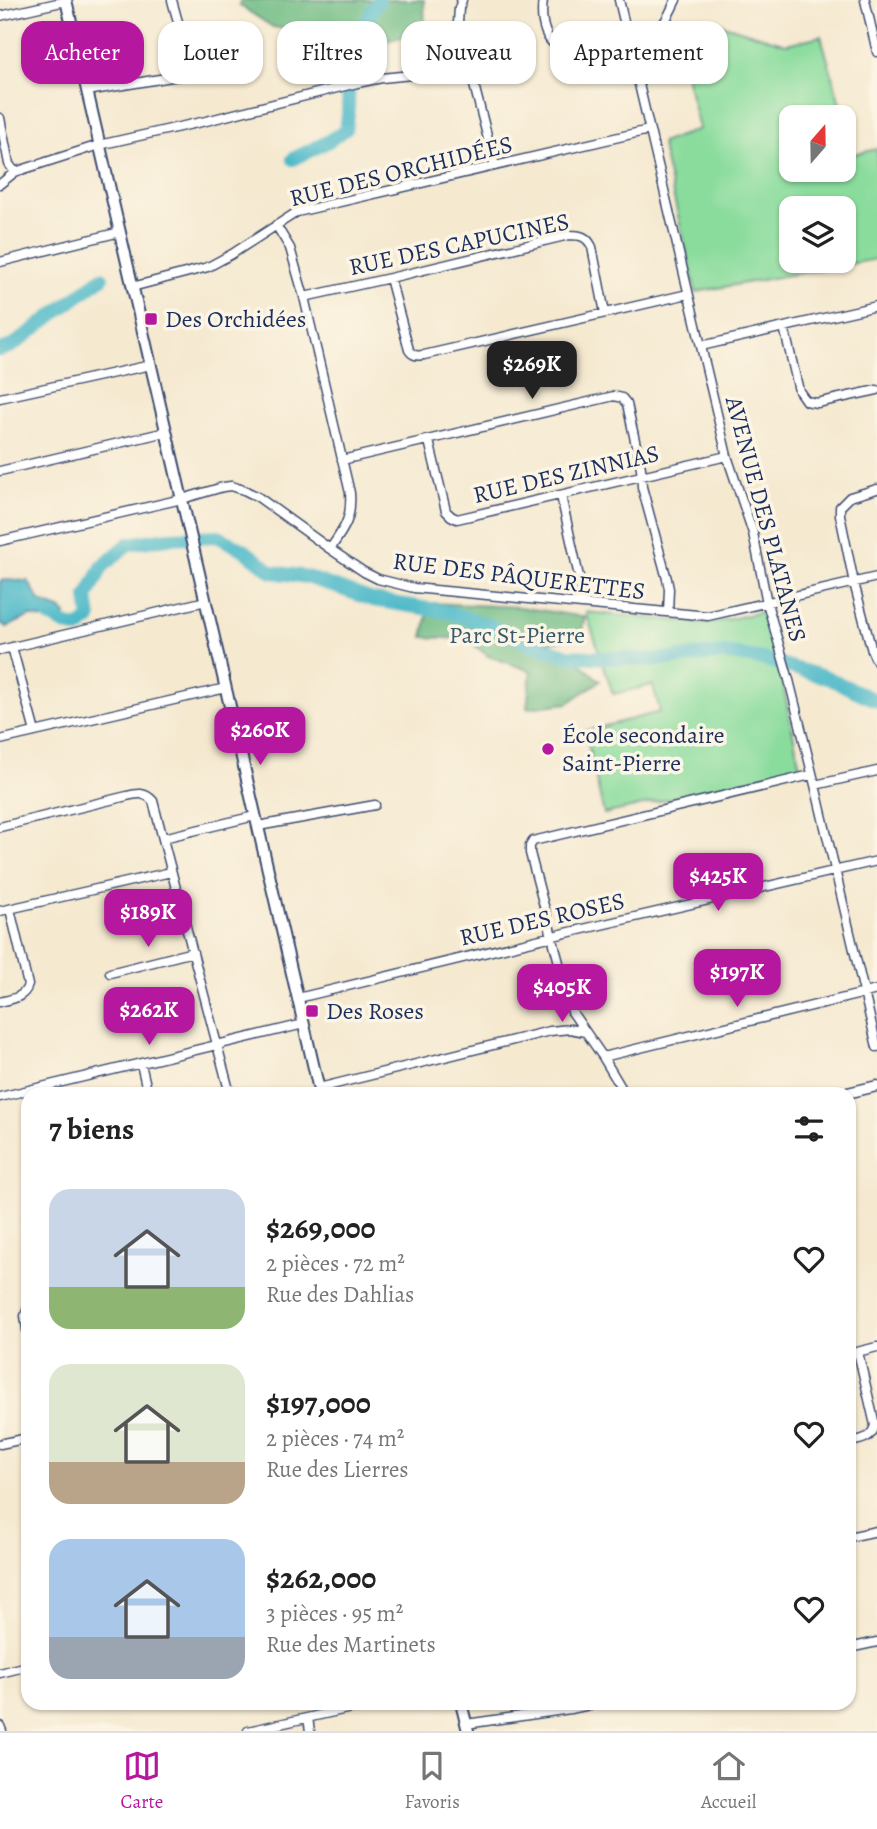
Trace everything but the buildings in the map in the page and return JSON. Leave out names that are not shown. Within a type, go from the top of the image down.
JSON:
[{"type":"main road","points":[[66,0],[318,1087]]},
{"type":"main road","points":[[463,1710],[467,1728]]},
{"type":"street","points":[[0,16],[66,0]]},
{"type":"street","points":[[87,91],[178,76],[183,72],[186,68],[186,56],[172,0]]},
{"type":"street","points":[[458,21],[462,0]]},
{"type":"street","points":[[543,0],[543,27],[550,40]]},
{"type":"street","name":"AVENUE DES PLATANES","points":[[619,0],[624,21]]},
{"type":"street","points":[[664,21],[676,0]]},
{"type":"street","points":[[865,0],[877,52]]},
{"type":"street","points":[[0,184],[15,172],[99,145],[343,86],[401,76]]},
{"type":"street","points":[[474,84],[495,166]]},
{"type":"street","name":"AVENUE DES PLATANES","points":[[638,84],[727,456],[753,533],[767,603],[789,680],[877,1047]]},
{"type":"street","points":[[0,118],[9,163],[15,172]]},
{"type":"street","name":"RUE DES ORCHIDÉES","points":[[132,287],[208,267],[297,212],[649,130]]},
{"type":"street","points":[[276,225],[290,248],[304,296],[351,507],[344,529],[330,549]]},
{"type":"street","points":[[0,262],[120,232]]},
{"type":"street","name":"RUE DES CAPUCINES","points":[[304,296],[576,235],[583,236],[592,247],[604,313]]},
{"type":"street","points":[[390,278],[409,350],[417,356],[688,293]]},
{"type":"street","points":[[701,346],[877,306]]},
{"type":"street","points":[[784,327],[799,391],[806,401],[817,403],[877,390]]},
{"type":"street","points":[[0,398],[151,365]]},
{"type":"street","points":[[342,460],[614,396],[622,398],[627,404],[641,468],[642,487],[667,579],[668,612]]},
{"type":"street","points":[[0,471],[166,432]]},
{"type":"street","name":"RUE DES ZINNIAS","points":[[429,440],[446,511],[457,519],[727,456]]},
{"type":"street","name":"RUE DES PÂQUERETTES","points":[[0,541],[223,487],[237,487],[258,497],[364,572],[394,584],[414,588],[708,616],[877,577]]},
{"type":"street","points":[[877,489],[850,497],[840,507],[854,583],[877,662]]},
{"type":"street","points":[[561,496],[582,590],[581,603]]},
{"type":"street","points":[[0,650],[206,601]]},
{"type":"street","points":[[12,648],[35,732]]},
{"type":"street","points":[[0,740],[226,688]]},
{"type":"street","points":[[815,785],[877,771]]},
{"type":"street","points":[[621,1087],[572,1012],[530,853],[533,841],[811,775]]},
{"type":"street","points":[[0,827],[127,796],[144,793],[149,796],[153,801],[228,1087]]},
{"type":"street","points":[[163,838],[256,821],[375,805]]},
{"type":"street","name":"RUE DES ROSES","points":[[298,998],[877,861]]},
{"type":"street","points":[[0,911],[172,872]]},
{"type":"street","points":[[0,1002],[22,996],[28,985],[10,909]]},
{"type":"street","points":[[110,973],[193,952]]},
{"type":"street","points":[[603,1057],[877,990]]},
{"type":"street","points":[[60,1087],[141,1064],[304,1024]]},
{"type":"street","points":[[334,1087],[550,1031],[570,1029],[585,1032]]},
{"type":"street","points":[[141,1064],[146,1087]]},
{"type":"street","points":[[856,1091],[877,1086]]},
{"type":"street","points":[[0,1097],[21,1094]]},
{"type":"street","points":[[856,1351],[877,1347]]},
{"type":"street","points":[[856,1362],[875,1425],[871,1435],[856,1441]]},
{"type":"street","points":[[0,1444],[21,1440]]},
{"type":"street","points":[[856,1536],[877,1531]]},
{"type":"street","points":[[856,1646],[877,1642]]},
{"type":"street","points":[[0,1673],[21,1668]]},
{"type":"street","points":[[248,1731],[343,1710]]},
{"type":"street","points":[[467,1728],[565,1710]]},
{"type":"street","points":[[307,1718],[310,1731]]},
{"type":"street","points":[[0,1726],[2,1731]]},
{"type":"green space","points":[[241,0],[424,0],[425,21],[401,21],[401,37],[387,41],[387,21],[277,21],[277,28],[239,5]]},
{"type":"green space","points":[[728,26],[786,44],[821,36],[841,105],[779,105],[779,182],[856,182],[856,154],[877,149],[877,259],[856,263],[856,196],[779,196],[779,273],[800,273],[696,292],[661,143],[699,129],[688,84],[728,84]]},
{"type":"green space","name":"Parc St-Pierre","points":[[430,603],[520,607],[585,617],[580,638],[548,642],[570,654],[600,681],[568,703],[527,708],[531,671],[488,656],[467,639],[423,637]]},
{"type":"green space","points":[[586,612],[707,624],[762,612],[780,671],[800,767],[604,814],[585,731],[660,712],[653,685],[613,694]]},
{"type":"water","points":[[0,581],[28,581],[41,602],[66,614],[66,625],[30,616],[7,627],[0,623]]},
{"type":"waterway","points":[[293,159],[346,129],[349,66],[372,10],[379,0]]},
{"type":"waterway","points":[[0,350],[12,346],[102,278]]},
{"type":"waterway","points":[[49,616],[78,628],[90,619],[87,597],[102,567],[128,544],[168,538],[217,536],[244,550],[272,572],[307,577],[373,600],[448,612],[568,656],[658,660],[724,653],[763,659],[828,678],[877,701]]},
{"type":"place","name":"Des Orchidées","points":[[151,319]]},
{"type":"place","name":"École secondaire Saint-Pierre","points":[[548,749]]},
{"type":"place","name":"Des Roses","points":[[312,1011]]}]
